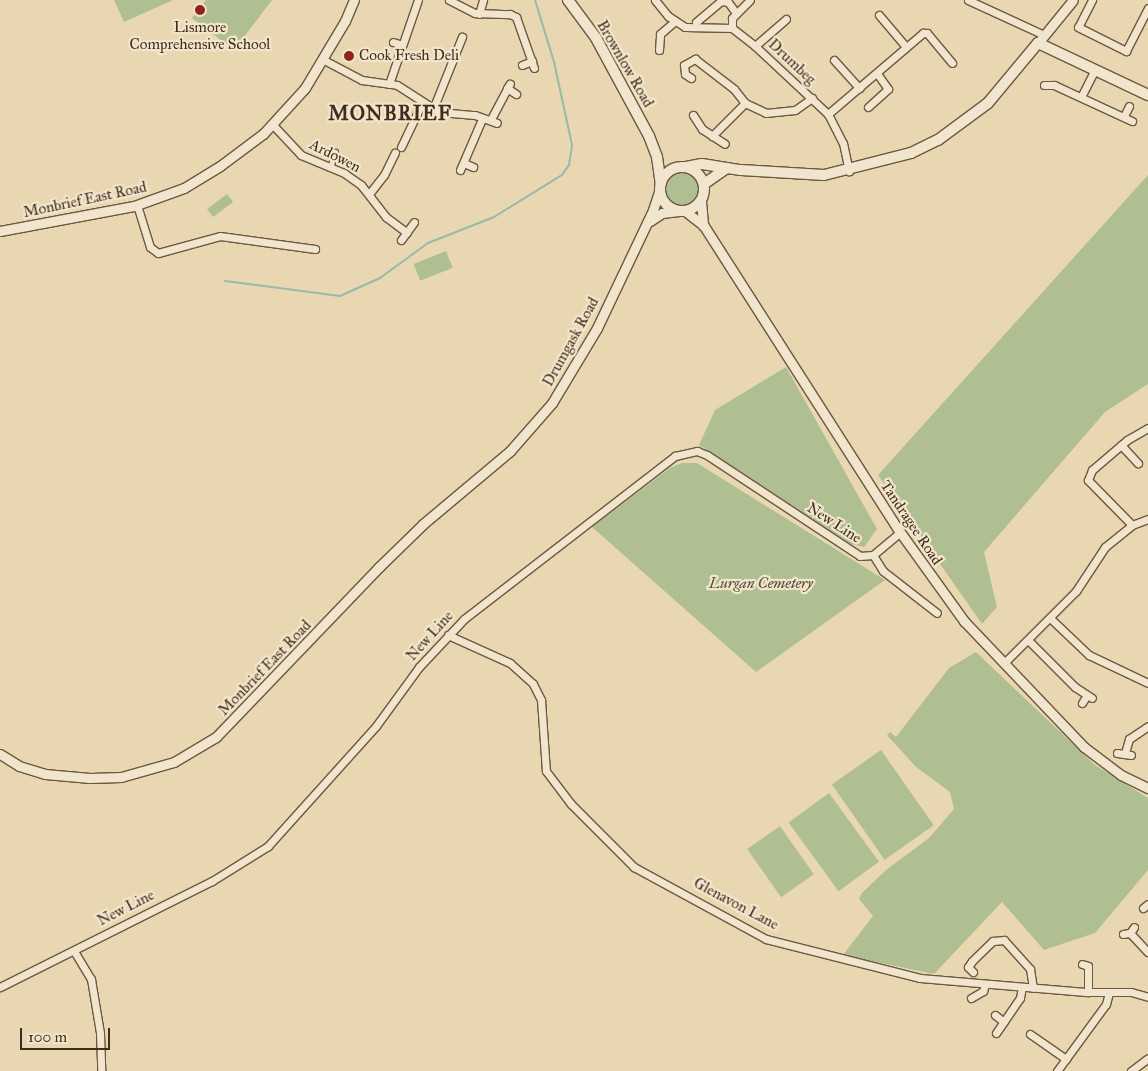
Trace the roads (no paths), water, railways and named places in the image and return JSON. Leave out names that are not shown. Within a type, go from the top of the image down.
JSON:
[{"type":"main road","name":"Brownlow Road","points":[[568,0],[596,38],[662,158],[681,167]]},
{"type":"main road","points":[[681,167],[699,174],[704,184],[701,201],[682,211],[667,204],[660,187],[666,174],[681,167],[702,164],[806,175],[848,171],[911,153],[965,123],[1011,79],[1041,39],[1094,71],[1148,95]]},
{"type":"main road","name":"Brownlow Road","points":[[653,144],[660,187]]},
{"type":"main road","points":[[704,184],[727,168]]},
{"type":"street","name":"Monbrief East Road","points":[[0,231],[137,205],[184,188],[248,146],[273,124],[305,88],[324,60],[354,0]]},
{"type":"street","points":[[389,84],[418,0]]},
{"type":"street","points":[[449,0],[463,10],[479,14],[510,14],[516,17],[533,65],[522,65]]},
{"type":"street","points":[[479,14],[482,0]]},
{"type":"street","points":[[655,0],[674,21],[693,29],[732,28],[736,13],[750,0]]},
{"type":"street","points":[[696,22],[722,0],[728,2],[736,13]]},
{"type":"street","points":[[968,0],[1041,39],[1074,0]]},
{"type":"street","points":[[1092,0],[1078,27],[1126,51],[1148,8]]},
{"type":"street","points":[[879,15],[906,47]]},
{"type":"street","name":"Drumbeg","points":[[754,46],[786,19]]},
{"type":"street","points":[[659,50],[660,34],[674,21]]},
{"type":"street","name":"Drumbeg","points":[[732,28],[828,114],[842,143],[848,171]]},
{"type":"street","points":[[828,114],[906,47],[927,33],[952,63]]},
{"type":"street","points":[[433,109],[462,37]]},
{"type":"street","points":[[393,42],[402,45]]},
{"type":"street","name":"Drumbeg","points":[[691,78],[683,69],[685,63],[695,59],[734,89],[745,103],[766,113],[782,113],[795,110],[812,98]]},
{"type":"street","points":[[324,60],[362,80],[389,84],[404,89],[422,103],[450,115],[466,114],[494,121],[509,86],[516,94]]},
{"type":"street","name":"Drumbeg","points":[[834,60],[859,88]]},
{"type":"street","points":[[1081,97],[1094,71]]},
{"type":"street","points":[[868,107],[888,89],[877,73]]},
{"type":"street","points":[[1044,85],[1055,81],[1081,97],[1132,121]]},
{"type":"street","points":[[402,147],[422,103]]},
{"type":"street","points":[[712,136],[745,103]]},
{"type":"street","points":[[1124,116],[1129,106]]},
{"type":"street","points":[[693,114],[698,124],[725,144]]},
{"type":"street","points":[[460,170],[482,119]]},
{"type":"street","name":"Ardowen","points":[[273,124],[301,156],[350,177],[369,194],[386,217],[407,232]]},
{"type":"street","points":[[330,168],[335,152]]},
{"type":"street","points":[[369,194],[393,155],[400,162]]},
{"type":"street","points":[[464,163],[473,168]]},
{"type":"street","name":"Drumgask Road","points":[[500,459],[510,451],[552,403],[578,365],[646,226],[660,187]]},
{"type":"street","name":"Tandragee Road","points":[[701,201],[704,226]]},
{"type":"street","points":[[137,205],[150,247],[158,253],[220,236],[315,249]]},
{"type":"street","points":[[646,226],[662,212],[682,211]]},
{"type":"street","name":"Tandragee Road","points":[[682,211],[704,226],[900,532],[964,621],[1084,747],[1121,775],[1148,788]]},
{"type":"street","points":[[401,240],[414,222]]},
{"type":"street","points":[[1132,525],[1088,480],[1092,470],[1120,445],[1148,428]]},
{"type":"street","points":[[1120,445],[1138,462]]},
{"type":"street","name":"New Line","points":[[0,987],[212,881],[268,846],[376,726],[448,635],[583,526],[675,456],[686,451],[707,455],[860,556],[873,555],[900,532]]},
{"type":"street","name":"Monbrief East Road","points":[[0,754],[19,766],[45,774],[90,778],[147,772],[196,751],[234,722],[345,601],[423,524],[500,459]]},
{"type":"street","points":[[1004,664],[1029,641],[1076,591],[1104,547],[1132,525],[1148,520]]},
{"type":"street","points":[[873,555],[883,571],[937,613]]},
{"type":"street","points":[[1050,618],[1088,655],[1148,683]]},
{"type":"street","name":"Glenavon Lane","points":[[448,635],[510,663],[534,684],[541,700],[546,771],[571,804],[634,867],[766,939],[920,978],[985,985],[1146,996]]},
{"type":"street","points":[[1029,641],[1089,697],[1082,703]]},
{"type":"street","points":[[1117,753],[1128,754],[1129,739],[1148,726]]},
{"type":"street","points":[[1129,931],[1148,951]]},
{"type":"street","points":[[974,972],[968,967],[972,961],[993,940],[1004,940],[1030,969],[1032,988]]},
{"type":"street","points":[[74,951],[91,979],[100,1033],[101,1071]]},
{"type":"street","points":[[1082,964],[1088,966],[1088,992]]},
{"type":"street","points":[[971,998],[983,990],[985,985]]},
{"type":"street","points":[[996,1033],[1020,998],[1022,987]]},
{"type":"street","points":[[1057,1071],[1106,1004],[1108,993]]},
{"type":"street","points":[[995,1016],[1004,1022]]},
{"type":"street","points":[[1030,1034],[1066,1059]]},
{"type":"street","points":[[1134,1070],[1148,1058]]},
{"type":"waterway","points":[[225,281],[340,296],[380,278],[428,243],[494,217],[562,175],[569,165],[572,145],[554,62],[535,0]]},
{"type":"place","name":"Lismore Comprehensive School","points":[[200,10]]},
{"type":"place","name":"Cook Fresh Deli","points":[[349,56]]},
{"type":"district","name":"MONBRIEF","points":[[390,113]]},
{"type":"park label","name":"Lurgan Cemetery","points":[[761,584]]}]
